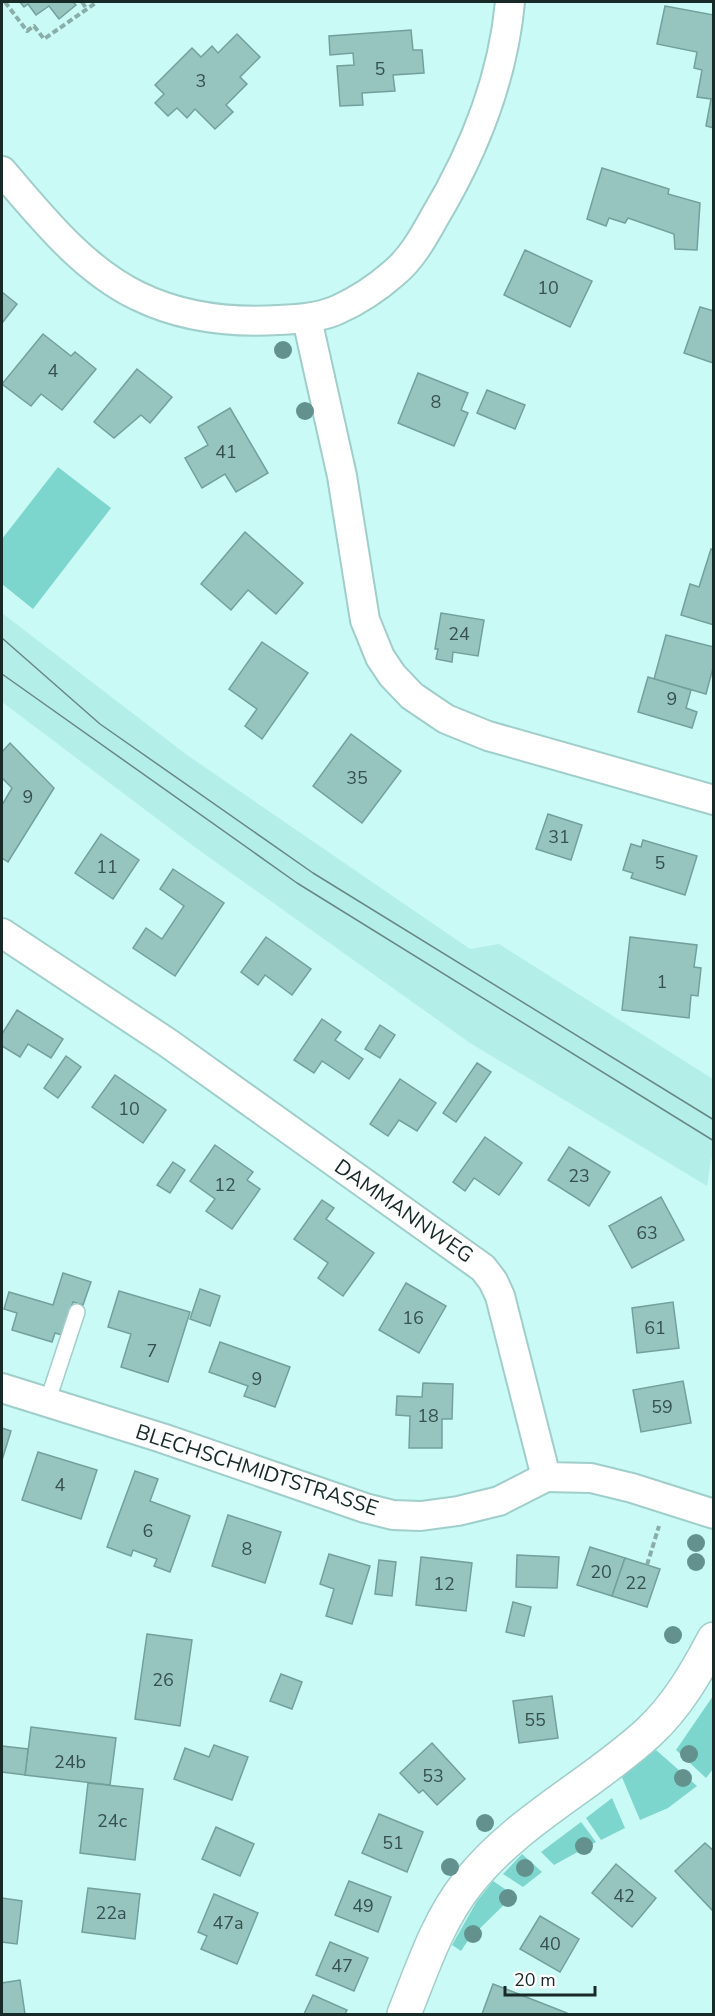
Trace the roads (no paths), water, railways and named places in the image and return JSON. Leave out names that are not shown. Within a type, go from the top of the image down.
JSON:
[{"type":"street","points":[[2,171],[71,246],[102,274],[136,296],[172,311],[213,320],[253,322],[308,319],[336,310],[368,293],[396,272],[418,245],[443,203],[466,157],[487,106],[501,55],[510,2]]},
{"type":"street","points":[[308,319],[342,476],[365,620],[380,657],[392,675],[412,696],[446,719],[488,736],[714,800]]},
{"type":"street","name":"DAMMANNWEG","points":[[2,933],[168,1043],[483,1268],[493,1281],[500,1296],[546,1477]]},
{"type":"street","name":"BLECHSCHMIDTSTRASSE","points":[[2,1388],[162,1438],[365,1508],[393,1515],[421,1516],[458,1511],[500,1501],[546,1477]]},
{"type":"street","points":[[546,1477],[591,1478],[632,1488],[714,1514]]},
{"type":"street","points":[[404,2014],[430,1948],[468,1883],[531,1823],[649,1732],[678,1700],[714,1639]]},
{"type":"lane","points":[[47,1403],[76,1312]]},
{"type":"tram line","points":[[2,638],[100,724],[313,873],[714,1120]]},
{"type":"tram line","points":[[2,674],[297,883],[714,1141]]}]
